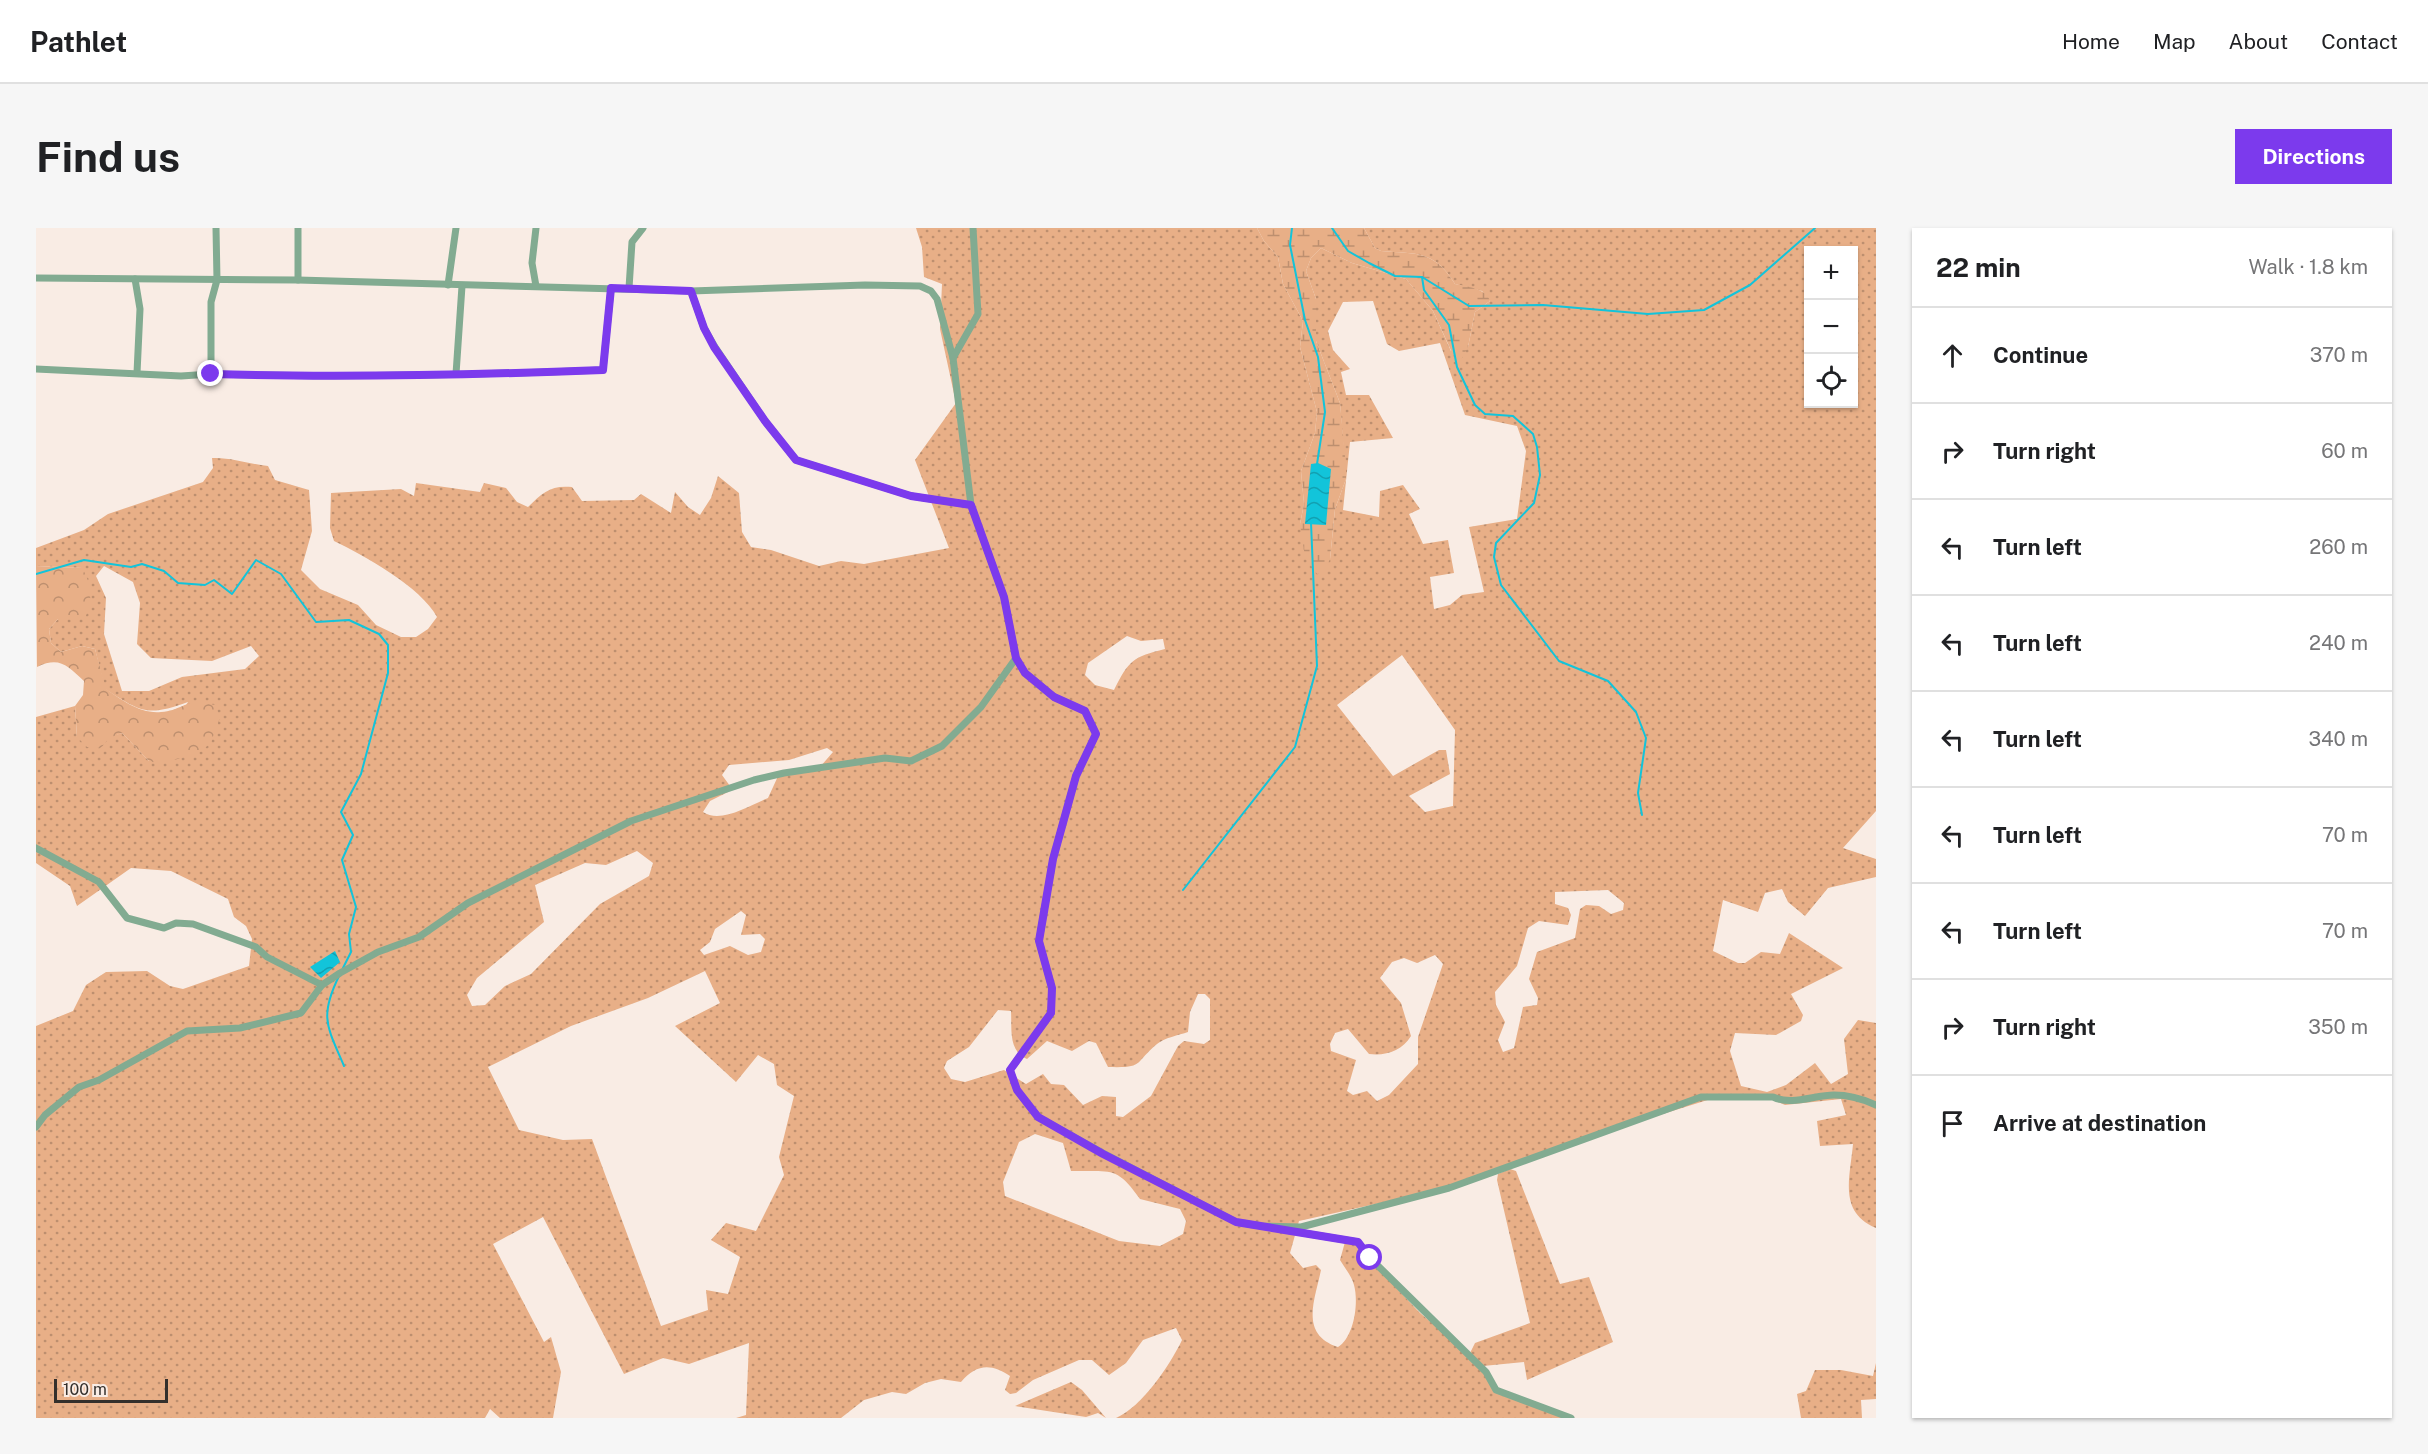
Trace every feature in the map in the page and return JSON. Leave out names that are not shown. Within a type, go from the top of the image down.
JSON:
[{"type":"street","points":[[211,374],[211,302],[217,280],[216,228]]},
{"type":"street","points":[[298,228],[298,280]]},
{"type":"street","points":[[448,285],[456,228]]},
{"type":"street","points":[[536,228],[532,263],[536,286]]},
{"type":"street","points":[[629,288],[632,242],[643,228]]},
{"type":"street","points":[[953,358],[978,314],[973,228]]},
{"type":"street","points":[[36,278],[298,280],[691,291],[865,285],[920,286],[931,291],[937,299],[953,358],[971,505],[1004,597],[1016,658],[1025,673],[1054,697],[1085,711],[1096,734],[1076,776],[1059,838],[1039,941],[1052,988],[1051,1013],[1010,1070],[1017,1090],[1038,1117],[1103,1154],[1236,1222],[1358,1242],[1370,1258],[1486,1372],[1496,1390],[1571,1418]]},
{"type":"street","points":[[135,279],[140,309],[136,373]]},
{"type":"street","points":[[456,374],[462,286]]},
{"type":"street","points":[[36,369],[182,376],[456,374],[603,370],[611,288]]},
{"type":"street","points":[[691,291],[704,328],[714,347],[765,421],[796,460],[911,496],[971,505]]},
{"type":"street","points":[[36,1127],[45,1115],[79,1087],[99,1080],[187,1031],[240,1028],[301,1013],[322,986],[343,972],[378,952],[419,937],[468,903],[632,821],[754,780],[784,773],[885,758],[911,761],[942,746],[981,707],[1016,658]]},
{"type":"street","points":[[36,848],[99,882],[127,918],[164,928],[176,923],[193,924],[256,947],[267,957],[322,986]]},
{"type":"street","points":[[1261,1226],[1301,1227],[1449,1188],[1701,1097],[1773,1097],[1782,1101],[1835,1095],[1863,1099],[1876,1105]]},
{"type":"green space","points":[[916,228],[1257,228],[1264,241],[1278,257],[1283,284],[1303,321],[1300,347],[1317,412],[1315,433],[1301,471],[1304,504],[1300,524],[1330,559],[1335,509],[1346,479],[1340,403],[1316,341],[1316,299],[1306,271],[1311,258],[1321,248],[1352,263],[1406,279],[1433,311],[1451,351],[1468,347],[1475,312],[1490,301],[1482,291],[1455,284],[1440,265],[1432,259],[1415,254],[1381,251],[1375,248],[1364,228],[1876,228],[1876,811],[1843,848],[1876,859],[1876,877],[1828,888],[1805,916],[1788,902],[1782,889],[1765,893],[1758,912],[1723,900],[1713,951],[1738,963],[1745,963],[1761,952],[1780,954],[1789,933],[1843,968],[1791,994],[1803,1015],[1801,1021],[1776,1035],[1735,1033],[1730,1051],[1741,1086],[1767,1092],[1786,1085],[1815,1063],[1831,1084],[1848,1074],[1844,1039],[1858,1020],[1876,1023],[1876,1228],[1856,1213],[1851,1203],[1849,1181],[1853,1144],[1820,1146],[1817,1121],[1846,1115],[1841,1099],[1785,1105],[1773,1100],[1714,1098],[1586,1138],[1443,1189],[1299,1221],[1290,1253],[1303,1268],[1316,1265],[1321,1270],[1313,1304],[1313,1315],[1318,1334],[1326,1341],[1338,1347],[1348,1336],[1354,1319],[1356,1301],[1354,1285],[1340,1260],[1345,1242],[1355,1244],[1419,1312],[1469,1355],[1475,1343],[1530,1323],[1497,1180],[1498,1174],[1510,1169],[1516,1171],[1560,1284],[1589,1277],[1613,1342],[1527,1380],[1524,1362],[1483,1366],[1500,1392],[1573,1418],[1116,1418],[1136,1405],[1163,1373],[1182,1340],[1176,1328],[1143,1340],[1126,1363],[1109,1375],[1092,1360],[1079,1360],[1033,1380],[1016,1393],[1010,1394],[1005,1390],[1010,1376],[996,1369],[984,1367],[972,1372],[961,1382],[941,1379],[925,1383],[906,1394],[892,1392],[864,1400],[841,1418],[736,1418],[746,1415],[749,1343],[689,1364],[663,1358],[624,1374],[543,1217],[493,1244],[544,1342],[551,1337],[561,1372],[553,1418],[500,1418],[490,1409],[485,1418],[36,1418],[36,1026],[73,1011],[86,985],[106,972],[147,971],[170,986],[183,989],[249,966],[252,939],[246,926],[234,917],[228,899],[171,871],[131,868],[77,906],[70,886],[36,863],[36,717],[75,706],[77,737],[109,737],[122,733],[149,761],[188,702],[153,711],[136,707],[105,689],[95,649],[82,646],[61,652],[51,643],[49,629],[58,619],[82,568],[36,566],[36,548],[84,530],[108,514],[203,482],[213,468],[212,458],[219,458],[268,466],[275,480],[309,490],[312,531],[301,570],[320,589],[358,605],[376,625],[401,637],[416,637],[428,629],[437,617],[419,595],[406,584],[361,555],[334,541],[330,528],[331,493],[401,489],[414,496],[416,483],[480,492],[484,483],[506,488],[517,502],[528,507],[538,497],[553,488],[572,487],[582,501],[634,500],[641,494],[671,513],[675,492],[688,507],[700,515],[711,498],[718,476],[739,493],[742,532],[751,547],[771,550],[819,566],[841,561],[864,564],[949,548],[915,460],[956,403],[940,329],[942,284],[924,277],[922,247]],"holes":[[[1373,301],[1387,344],[1399,351],[1440,343],[1465,415],[1517,426],[1526,451],[1517,519],[1469,527],[1484,592],[1462,595],[1450,605],[1434,609],[1430,577],[1454,573],[1448,540],[1423,544],[1409,514],[1420,509],[1403,485],[1380,491],[1379,517],[1343,510],[1350,442],[1393,438],[1369,395],[1346,395],[1341,372],[1350,369],[1333,350],[1328,331],[1343,302]],[[104,566],[133,582],[140,603],[137,644],[151,658],[212,661],[251,646],[259,656],[245,669],[182,677],[149,691],[122,691],[104,634],[106,598],[96,576]],[[1127,636],[1141,641],[1163,639],[1165,649],[1133,661],[1114,690],[1095,685],[1085,675],[1088,663]],[[1402,655],[1455,730],[1453,806],[1425,812],[1409,796],[1450,774],[1446,750],[1439,750],[1393,776],[1337,705]],[[827,748],[833,752],[820,767],[779,774],[768,798],[727,815],[718,816],[703,812],[710,801],[728,792],[730,786],[722,775],[729,765],[789,760]],[[637,851],[653,863],[649,876],[600,904],[531,974],[505,986],[485,1005],[472,1006],[467,995],[477,978],[544,922],[535,885],[585,863],[606,865]],[[1608,890],[1624,903],[1623,910],[1611,914],[1599,906],[1586,905],[1580,909],[1575,938],[1537,952],[1529,979],[1538,998],[1537,1005],[1523,1007],[1514,1048],[1503,1052],[1498,1040],[1505,1022],[1496,1005],[1495,992],[1517,966],[1528,928],[1539,921],[1568,925],[1571,915],[1568,908],[1555,904],[1555,892]],[[741,911],[746,915],[741,935],[760,934],[765,939],[761,952],[748,955],[730,946],[704,955],[700,950],[710,942],[715,929]],[[1435,955],[1443,964],[1418,1037],[1418,1064],[1389,1095],[1377,1101],[1367,1091],[1353,1095],[1347,1091],[1356,1060],[1331,1051],[1330,1044],[1335,1033],[1348,1029],[1369,1054],[1393,1051],[1407,1041],[1411,1036],[1401,1003],[1380,978],[1392,962],[1404,958],[1417,963]],[[705,971],[720,1003],[675,1026],[736,1082],[758,1055],[774,1064],[777,1085],[794,1096],[779,1157],[784,1175],[756,1231],[726,1223],[711,1240],[740,1257],[728,1294],[706,1290],[708,1310],[661,1326],[592,1139],[563,1140],[519,1130],[488,1067],[571,1026],[648,998]],[[1198,994],[1205,994],[1210,999],[1210,1040],[1204,1044],[1184,1041],[1178,1046],[1151,1096],[1123,1117],[1116,1116],[1116,1097],[1102,1096],[1083,1105],[1064,1085],[1051,1084],[1043,1074],[1026,1084],[1004,1070],[965,1082],[951,1079],[944,1068],[947,1061],[969,1047],[998,1010],[1011,1011],[1012,1039],[1017,1051],[1027,1059],[1047,1041],[1072,1051],[1089,1041],[1096,1043],[1108,1067],[1128,1067],[1137,1063],[1160,1042],[1188,1032],[1190,1012]],[[1035,1134],[1063,1143],[1071,1171],[1104,1171],[1118,1175],[1140,1199],[1180,1209],[1186,1221],[1183,1234],[1160,1246],[1119,1241],[1005,1196],[1003,1182],[1019,1142]]]},
{"type":"green space","points":[[1257,228],[1364,228],[1375,248],[1381,251],[1415,254],[1432,259],[1440,265],[1455,284],[1481,291],[1490,301],[1475,312],[1468,347],[1461,360],[1454,357],[1433,311],[1406,279],[1352,263],[1321,248],[1311,258],[1306,271],[1316,299],[1316,341],[1340,403],[1346,467],[1346,479],[1335,509],[1330,559],[1324,572],[1317,574],[1305,557],[1300,524],[1304,504],[1301,471],[1315,433],[1317,412],[1300,347],[1303,321],[1283,284],[1278,257],[1264,241]]},
{"type":"green space","points":[[36,566],[82,568],[88,580],[90,593],[85,618],[58,619],[49,629],[51,643],[61,652],[82,646],[95,649],[106,689],[118,698],[146,711],[169,711],[197,702],[215,705],[220,718],[211,742],[202,751],[162,764],[149,761],[122,733],[109,738],[101,748],[87,747],[77,737],[75,706],[83,695],[84,681],[63,664],[52,662],[37,667]]},
{"type":"green space","points":[[1876,1363],[1876,1399],[1861,1400],[1862,1418],[1801,1418],[1797,1394],[1806,1391],[1815,1370],[1841,1370],[1873,1376]]},
{"type":"green space","points":[[1071,1382],[1082,1390],[1106,1418],[1098,1413],[1086,1417],[1015,1406]]},
{"type":"water","points":[[1318,463],[1331,469],[1326,525],[1305,524],[1311,464]]},
{"type":"water","points":[[335,951],[340,962],[321,978],[310,967]]},
{"type":"waterway","points":[[1292,228],[1290,245],[1305,320],[1318,357],[1325,412],[1317,464]]},
{"type":"waterway","points":[[1332,228],[1348,251],[1369,263],[1395,276],[1422,277],[1469,306],[1543,305],[1648,314],[1704,310],[1750,285],[1815,228]]},
{"type":"waterway","points":[[1422,277],[1424,290],[1449,325],[1457,367],[1475,405],[1485,414],[1513,416],[1533,434],[1537,447],[1540,475],[1534,503],[1496,543],[1494,557],[1501,585],[1559,661],[1608,681],[1636,712],[1646,738],[1638,793],[1642,815]]},
{"type":"waterway","points":[[1183,890],[1295,747],[1317,666],[1311,523]]},
{"type":"waterway","points":[[36,574],[84,560],[131,567],[142,564],[164,571],[178,583],[205,585],[214,580],[232,594],[256,560],[281,574],[316,622],[349,620],[379,634],[388,645],[388,673],[361,774],[341,812],[353,835],[342,860],[356,907],[349,934],[351,952],[343,968]]},
{"type":"waterway","points":[[339,976],[327,1012],[333,1041],[344,1066]]},
{"type":"route","points":[[211,374],[285,376],[499,374],[603,370],[611,288],[691,291],[704,328],[714,347],[765,421],[796,460],[911,496],[971,505],[1004,597],[1016,658],[1025,673],[1054,697],[1085,711],[1096,734],[1076,776],[1053,859],[1039,941],[1052,988],[1051,1013],[1010,1070],[1017,1090],[1038,1117],[1058,1126],[1103,1154],[1236,1222],[1358,1242],[1370,1258]]}]
